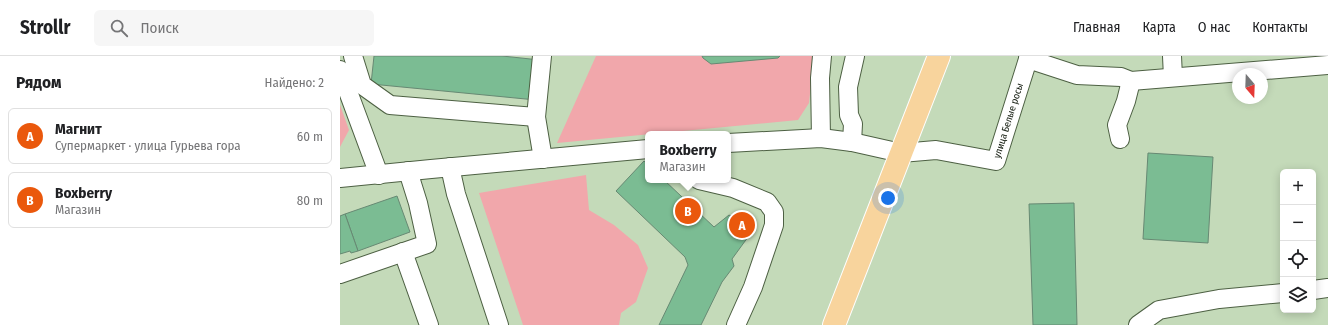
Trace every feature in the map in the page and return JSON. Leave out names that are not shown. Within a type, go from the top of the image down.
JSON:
[{"type":"main road","points":[[834,325],[939,56]]},
{"type":"street","points":[[353,56],[362,85],[390,105],[536,117]]},
{"type":"street","points":[[542,56],[536,117],[543,159]]},
{"type":"street","points":[[821,138],[820,78],[822,56]]},
{"type":"street","points":[[842,56],[841,68],[848,87]]},
{"type":"street","points":[[852,142],[854,124],[849,115],[848,87],[855,56]]},
{"type":"street","points":[[1172,56],[1173,77]]},
{"type":"street","points":[[1029,58],[1077,74],[1121,78],[1131,81],[1328,65]]},
{"type":"street","name":"улица Белые росы","points":[[901,153],[936,150],[996,161],[1029,58]]},
{"type":"street","points":[[340,70],[379,175]]},
{"type":"street","points":[[1120,139],[1117,125],[1126,101],[1131,81]]},
{"type":"street","points":[[731,143],[821,138],[852,142],[901,153]]},
{"type":"street","points":[[340,178],[645,149]]},
{"type":"street","points":[[450,167],[456,194],[499,325]]},
{"type":"street","points":[[340,274],[427,244],[418,203],[408,171]]},
{"type":"street","points":[[712,183],[734,188],[767,202],[774,212],[774,225],[753,287],[736,325]]},
{"type":"street","points":[[403,252],[429,325]]},
{"type":"street","points":[[1316,290],[1328,288]]},
{"type":"street","points":[[1138,325],[1159,310],[1219,299],[1280,293]]},
{"type":"shaded area","points":[[596,56],[814,56],[809,103],[798,120],[683,131],[645,131],[645,135],[557,143]]},
{"type":"shaded area","points":[[340,105],[349,130],[340,147]]},
{"type":"shaded area","points":[[586,175],[589,210],[614,225],[638,245],[648,268],[636,302],[621,313],[619,325],[523,325],[479,193]]},
{"type":"building","points":[[374,56],[502,56],[540,60],[536,100],[371,84]]},
{"type":"building","points":[[702,56],[780,56],[778,58],[711,64]]},
{"type":"building","points":[[1148,153],[1213,157],[1208,243],[1143,239]]},
{"type":"building","points":[[644,161],[645,183],[667,183],[714,227],[729,215],[743,222],[748,237],[732,259],[734,266],[722,282],[701,325],[659,325],[688,265],[685,257],[616,191]]},
{"type":"building","points":[[397,196],[410,232],[358,251],[345,214]]},
{"type":"building","points":[[1074,203],[1077,325],[1033,325],[1029,204]]},
{"type":"building","points":[[345,214],[358,251],[351,253],[350,251],[340,254],[340,216]]},
{"type":"place","name":"Boxberry","points":[[688,211]]},
{"type":"place","name":"Магнит","points":[[742,225]]}]
